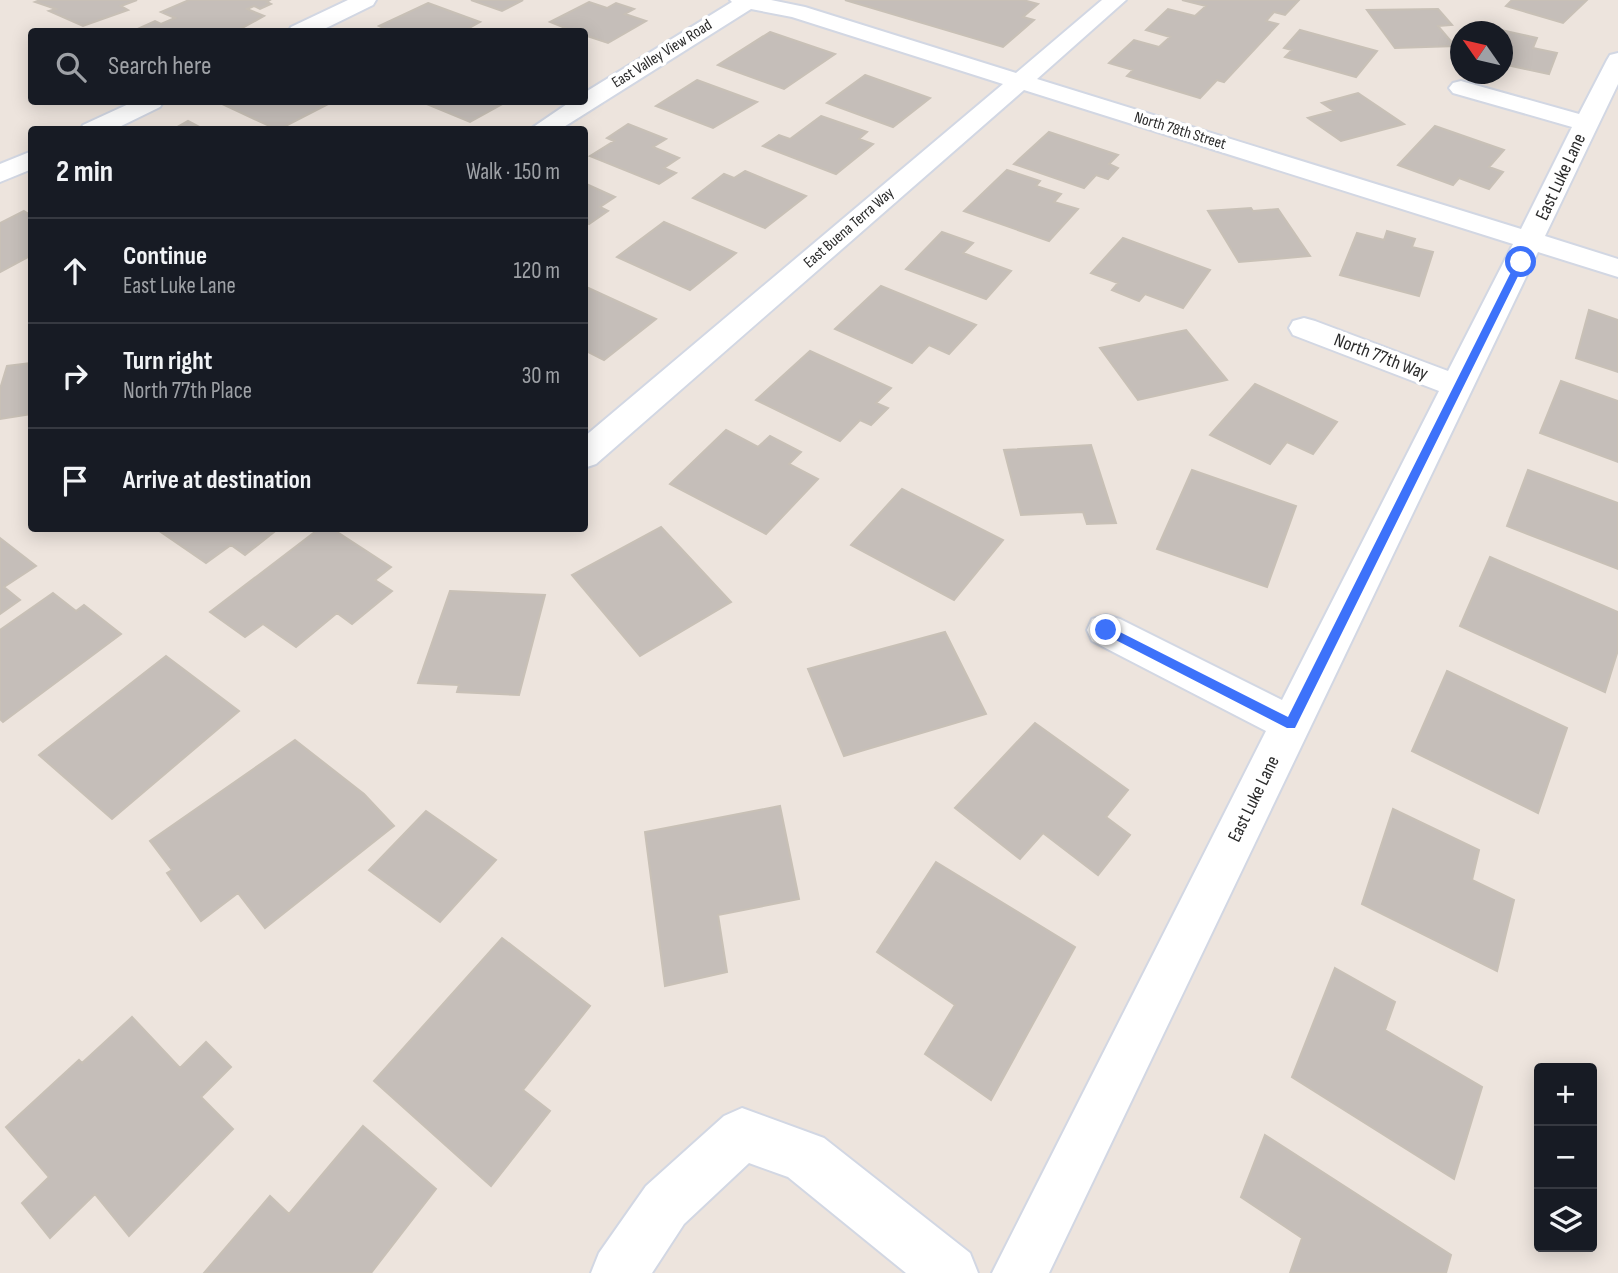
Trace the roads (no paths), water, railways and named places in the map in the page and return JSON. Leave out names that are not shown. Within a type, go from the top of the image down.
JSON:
[{"type":"street","points":[[307,28],[365,0]]},
{"type":"street","name":"East Buena Terra Way","points":[[588,453],[1114,0]]},
{"type":"street","name":"North 78th Street","points":[[745,1],[797,12],[1020,80],[1618,268]]},
{"type":"street","name":"East Valley View Road","points":[[588,100],[745,1]]},
{"type":"street","name":"East Luke Lane","points":[[1020,1273],[1618,60]]},
{"type":"street","points":[[1461,88],[1587,124]]},
{"type":"street","points":[[100,126],[145,105]]},
{"type":"street","name":"East Valley View Road","points":[[547,126],[581,105]]},
{"type":"street","name":"North 77th Way","points":[[1304,328],[1457,386]]},
{"type":"street","points":[[1106,630],[1291,724]]},
{"type":"street","points":[[619,1273],[665,1205],[742,1134],[805,1157],[950,1273]]}]
